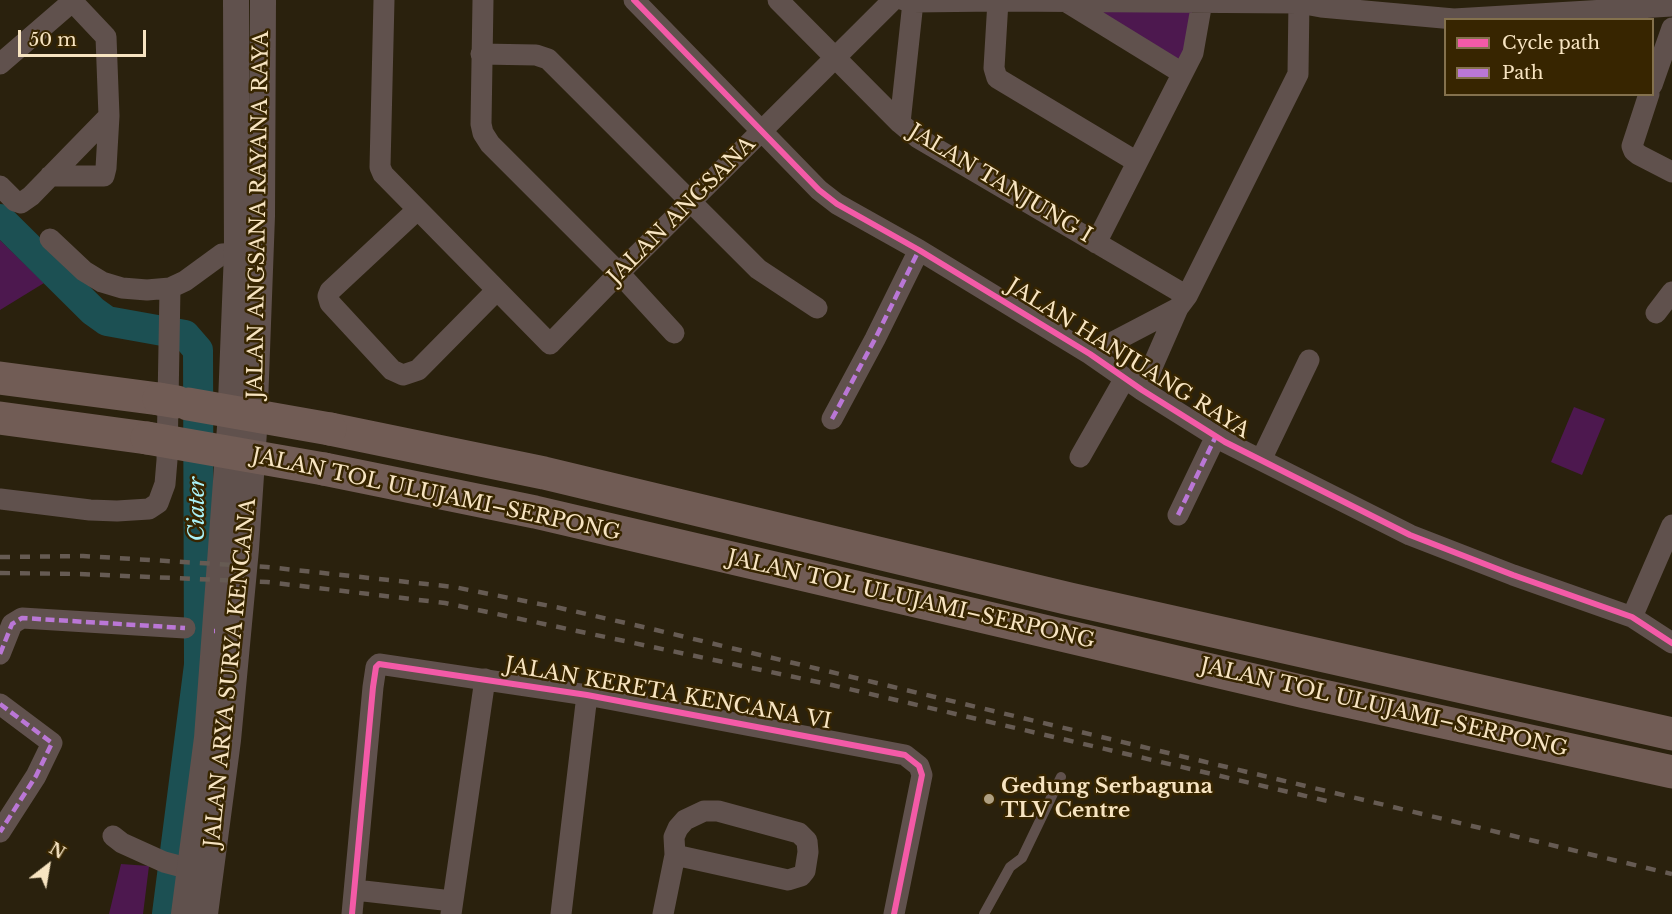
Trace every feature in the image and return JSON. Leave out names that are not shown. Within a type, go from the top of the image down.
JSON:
[{"type":"highway","points":[[0,362],[155,399]]},
{"type":"highway","points":[[0,378],[155,399]]},
{"type":"highway","name":"JALAN TOL ULUJAMI–SERPONG","points":[[155,399],[330,429],[544,473],[1081,602],[1672,734]]},
{"type":"highway","points":[[0,418],[147,438]]},
{"type":"highway","points":[[0,426],[147,438]]},
{"type":"highway","name":"JALAN TOL ULUJAMI–SERPONG","points":[[147,438],[324,469],[535,512],[1305,692],[1672,772]]},
{"type":"street","name":"JALAN ANGSANA RAYANA RAYA","points":[[236,0],[249,252]]},
{"type":"street","name":"JALAN ANGSANA RAYANA RAYA","points":[[242,429],[263,0]]},
{"type":"street","points":[[384,0],[380,167],[388,181],[417,210],[496,291],[418,370],[403,375],[392,370],[330,303],[328,296],[330,291],[417,210]]},
{"type":"street","points":[[483,0],[481,54],[483,133],[490,144],[619,273],[674,333]]},
{"type":"street","name":"JALAN HANJUANG RAYA","points":[[634,0],[819,190],[837,204],[919,249],[1090,354],[1142,390],[1216,436],[1261,460],[1410,535],[1513,575],[1632,617],[1672,643]]},
{"type":"street","name":"JALAN TANJUNG I","points":[[778,0],[900,123],[933,147],[1096,243],[1183,302]]},
{"type":"street","points":[[998,0],[994,68],[998,78],[1137,162]]},
{"type":"street","points":[[0,64],[74,1],[106,37],[109,116],[104,176],[50,176]]},
{"type":"street","points":[[900,123],[903,1],[1299,2],[1321,7],[1444,18]]},
{"type":"street","name":"JALAN ANGSANA","points":[[496,291],[548,343],[554,342],[619,273],[836,58],[903,1]]},
{"type":"street","points":[[1065,1],[1182,74]]},
{"type":"street","points":[[1096,243],[1195,47],[1202,2]]},
{"type":"street","points":[[1142,390],[1183,302],[1298,74],[1299,2]]},
{"type":"street","points":[[1471,18],[1672,6]]},
{"type":"street","points":[[1654,82],[1672,28]]},
{"type":"street","points":[[481,54],[536,55],[548,59],[758,269],[817,308]]},
{"type":"street","points":[[1648,96],[1632,146],[1639,155],[1672,172]]},
{"type":"street","points":[[0,186],[15,201],[21,202],[31,196],[109,116]]},
{"type":"street","points":[[50,239],[84,271],[102,282],[122,288],[147,290],[170,288],[185,281],[222,254],[249,252]]},
{"type":"street","points":[[832,419],[875,339],[919,249]]},
{"type":"street","points":[[0,499],[99,510],[136,511],[149,509],[158,503],[165,484],[167,460],[170,288]]},
{"type":"street","points":[[1656,313],[1672,292]]},
{"type":"street","points":[[1090,354],[1183,302]]},
{"type":"street","points":[[1261,460],[1310,360]]},
{"type":"street","points":[[1080,457],[1125,378]]},
{"type":"street","name":"JALAN ARYA SURYA KENCANA","points":[[185,914],[178,865],[217,739],[214,631],[242,429]]},
{"type":"street","name":"JALAN ARYA SURYA KENCANA","points":[[206,914],[217,739],[246,549],[242,429]]},
{"type":"street","points":[[1178,515],[1216,436]]},
{"type":"street","points":[[1632,617],[1672,525]]},
{"type":"street","points":[[0,654],[12,624],[22,618],[185,628]]},
{"type":"street","name":"JALAN KERETA KENCANA VI","points":[[355,890],[376,667],[379,664],[587,695],[896,751],[913,760],[919,766],[922,775],[894,914]]},
{"type":"street","points":[[352,914],[355,890],[451,908],[485,679]]},
{"type":"street","points":[[561,914],[587,695]]},
{"type":"street","points":[[0,704],[52,743],[36,776],[0,832]]},
{"type":"street","points":[[663,914],[675,855],[674,837],[678,828],[686,820],[704,811],[718,811],[799,833],[807,841],[808,852],[805,872],[801,876],[788,880],[675,855]]},
{"type":"street","points":[[113,836],[122,843],[178,865]]},
{"type":"lane","points":[[984,914],[1010,867],[1022,858],[1061,777]]},
{"type":"shaded area","points":[[1085,8],[1192,8],[1192,35],[1177,65]]},
{"type":"shaded area","points":[[0,240],[44,283],[0,310]]},
{"type":"shaded area","points":[[1574,407],[1605,419],[1582,475],[1551,462]]},
{"type":"shaded area","points":[[121,864],[149,866],[143,914],[109,914]]},
{"type":"waterway","name":"Ciater","points":[[0,219],[93,311],[107,321],[185,335],[198,350],[199,665],[167,914]]},
{"type":"railway","points":[[0,557],[83,556],[267,567],[454,587],[652,629],[1672,874]]},
{"type":"railway","points":[[0,573],[267,582],[445,603],[832,685],[1327,801]]},
{"type":"marked path","points":[[832,419],[919,250]]},
{"type":"marked path","points":[[1178,515],[1216,436]]},
{"type":"marked path","points":[[0,654],[12,624],[22,618],[185,628]]},
{"type":"marked path","points":[[0,704],[52,743],[36,776],[0,832]]},
{"type":"cycle path","points":[[634,0],[819,190],[837,204],[919,250],[1090,354],[1225,442],[1410,535],[1513,575],[1632,617],[1672,643]]},
{"type":"cycle path","points":[[352,914],[373,687],[376,667],[379,664],[587,695],[905,755],[919,766],[922,775],[894,914]]},
{"type":"place","name":"Gedung Serbaguna TLV Centre","points":[[989,799]]}]
